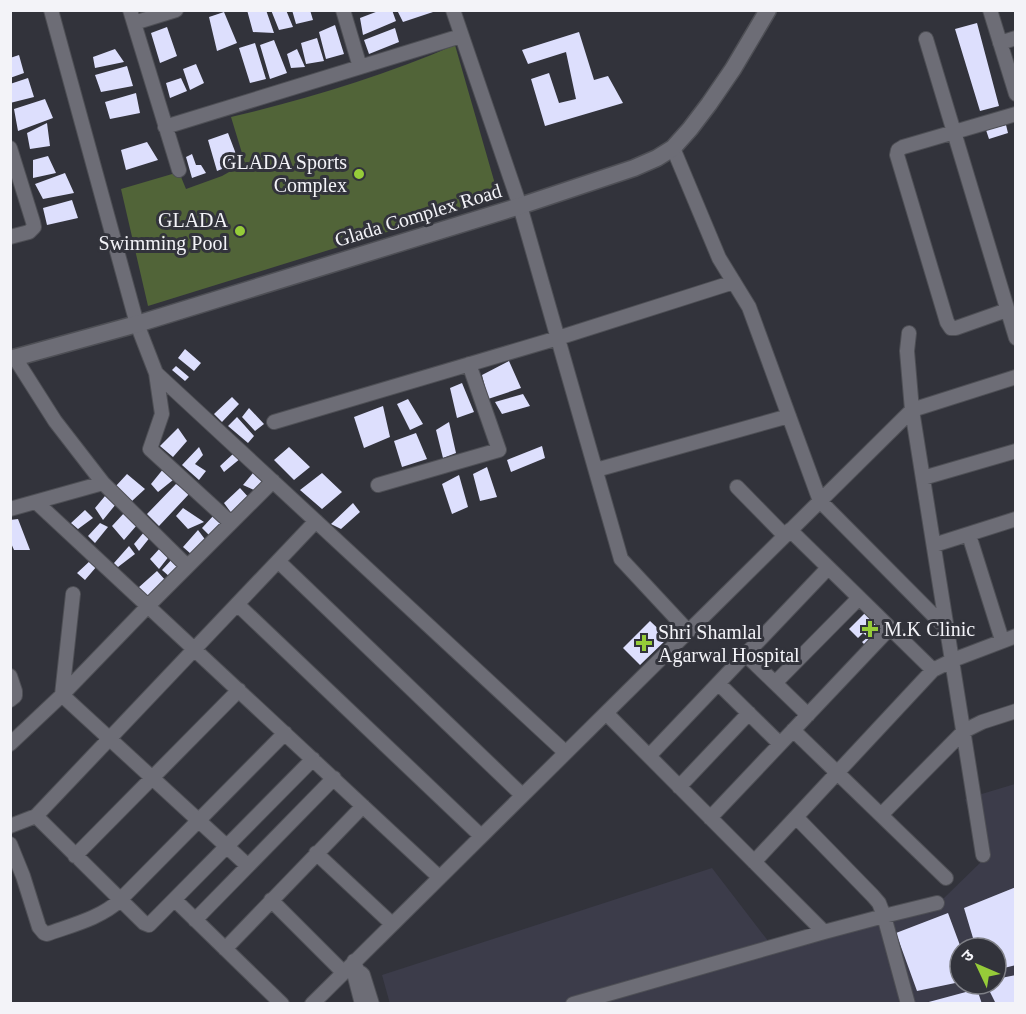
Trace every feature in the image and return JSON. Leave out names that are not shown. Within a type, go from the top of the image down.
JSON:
[{"type":"street","points":[[51,10],[137,324],[156,373],[162,414],[150,450],[231,523]]},
{"type":"street","points":[[176,10],[132,17],[179,170]]},
{"type":"street","points":[[343,10],[360,67]]},
{"type":"street","points":[[453,10],[520,206],[621,560],[688,631]]},
{"type":"street","name":"Glada Complex Road","points":[[13,359],[137,324],[520,206],[634,168],[657,158],[673,148],[709,104],[768,10]]},
{"type":"street","points":[[990,10],[1016,93]]},
{"type":"street","points":[[165,127],[461,36]]},
{"type":"street","points":[[1000,43],[1016,38]]},
{"type":"street","points":[[926,39],[1016,338]]},
{"type":"street","points":[[1007,310],[956,328],[951,328],[946,322],[897,155],[898,150],[903,147],[1016,114]]},
{"type":"street","points":[[10,148],[34,227],[29,232],[10,237]]},
{"type":"street","points":[[673,148],[719,258],[749,307],[820,501],[947,629]]},
{"type":"street","points":[[274,423],[558,338],[734,282]]},
{"type":"street","points":[[909,333],[907,351],[912,410],[983,855]]},
{"type":"street","points":[[13,359],[103,483],[188,566]]},
{"type":"street","points":[[378,485],[499,450],[469,364]]},
{"type":"street","points":[[156,373],[566,752]]},
{"type":"street","points":[[312,1004],[344,972],[356,967],[392,924],[912,410],[1016,377]]},
{"type":"street","points":[[596,470],[789,416]]},
{"type":"street","points":[[923,478],[1016,451]]},
{"type":"street","points":[[10,744],[62,695],[273,481]]},
{"type":"street","points":[[10,509],[103,483]]},
{"type":"street","points":[[737,486],[828,568],[933,670]]},
{"type":"street","points":[[36,502],[440,877]]},
{"type":"street","points":[[934,545],[1016,519]]},
{"type":"street","points":[[10,826],[36,816],[316,521]]},
{"type":"street","points":[[754,862],[933,670],[952,660],[1009,638],[969,534]]},
{"type":"street","points":[[278,561],[522,795]]},
{"type":"street","points":[[649,756],[828,568]]},
{"type":"street","points":[[62,695],[73,594]]},
{"type":"street","points":[[776,683],[859,598]]},
{"type":"street","points":[[237,604],[481,836]]},
{"type":"street","points":[[710,818],[890,628]]},
{"type":"street","points":[[746,655],[808,715]]},
{"type":"street","points":[[10,676],[15,691],[15,696],[10,700]]},
{"type":"street","points":[[719,684],[780,744]]},
{"type":"street","points":[[75,856],[239,690]]},
{"type":"street","points":[[62,695],[247,866]]},
{"type":"street","points":[[881,815],[964,731],[1016,711]]},
{"type":"street","points":[[606,713],[824,932]]},
{"type":"street","points":[[680,787],[749,713]]},
{"type":"street","points":[[794,730],[946,878]]},
{"type":"street","points":[[10,844],[39,927],[44,933],[47,934],[103,913],[120,900],[285,733]]},
{"type":"street","points":[[36,816],[120,900],[149,925],[313,759]]},
{"type":"street","points":[[195,920],[334,778]]},
{"type":"street","points":[[225,949],[363,806]]},
{"type":"street","points":[[796,817],[879,903],[908,1004]]},
{"type":"street","points":[[316,853],[392,924]]},
{"type":"street","points":[[175,900],[282,1004]]},
{"type":"street","points":[[271,900],[344,972]]},
{"type":"street","points":[[573,1004],[824,932],[937,903]]},
{"type":"street","points":[[356,967],[355,978],[362,1004]]},
{"type":"street","points":[[356,967],[363,975],[372,1004]]},
{"type":"shaded area","points":[[1015,784],[1015,1003],[390,1004],[382,975],[712,868],[775,950],[944,898],[982,861],[965,799]]},
{"type":"green space","name":"GLADA Sports Complex","points":[[455,45],[495,184],[485,200],[148,306],[121,189],[179,172],[186,189],[222,176],[245,163],[231,117],[344,86]]},
{"type":"building","points":[[247,10],[266,10],[274,33],[253,32]]},
{"type":"building","points":[[271,10],[286,10],[293,27],[279,30]]},
{"type":"building","points":[[292,10],[310,10],[313,20],[296,24]]},
{"type":"building","points":[[381,10],[392,10],[396,21],[363,35],[360,18]]},
{"type":"building","points":[[397,10],[436,10],[436,11],[403,22]]},
{"type":"building","points":[[224,12],[237,43],[217,51],[209,17]]},
{"type":"building","points":[[977,23],[999,106],[980,111],[955,29]]},
{"type":"building","points":[[335,25],[344,54],[326,59],[319,32]]},
{"type":"building","points":[[167,27],[177,56],[160,63],[151,33]]},
{"type":"building","points":[[395,28],[399,42],[369,54],[364,40]]},
{"type":"building","points":[[579,32],[594,80],[608,76],[623,103],[545,126],[531,79],[549,73],[559,103],[576,99],[566,52],[528,64],[522,50]]},
{"type":"building","points":[[317,38],[324,61],[306,64],[301,43]]},
{"type":"building","points":[[274,40],[287,73],[270,79],[260,45]]},
{"type":"building","points":[[255,43],[266,79],[250,83],[239,48]]},
{"type":"building","points":[[115,49],[124,62],[95,68],[93,57]]},
{"type":"building","points":[[297,49],[305,67],[291,68],[287,54]]},
{"type":"building","points":[[19,55],[24,73],[10,78],[10,58]]},
{"type":"building","points":[[196,64],[204,83],[190,90],[183,69]]},
{"type":"building","points":[[127,66],[133,86],[101,92],[95,75]]},
{"type":"building","points":[[28,78],[34,97],[10,103],[10,84]]},
{"type":"building","points":[[181,78],[187,91],[170,98],[166,83]]},
{"type":"building","points":[[136,93],[140,113],[110,119],[105,102]]},
{"type":"building","points":[[45,99],[53,118],[18,131],[14,109]]},
{"type":"building","points":[[47,123],[50,146],[30,149],[27,133]]},
{"type":"building","points":[[1006,125],[1008,133],[989,139],[986,130]]},
{"type":"building","points":[[228,133],[239,162],[217,171],[208,140]]},
{"type":"building","points":[[147,142],[158,160],[126,170],[121,150]]},
{"type":"building","points":[[192,154],[196,165],[201,165],[206,173],[192,178],[186,157]]},
{"type":"building","points":[[48,156],[56,173],[33,178],[33,160]]},
{"type":"building","points":[[65,173],[74,193],[43,199],[35,184]]},
{"type":"building","points":[[72,200],[78,218],[47,225],[43,208]]},
{"type":"building","points":[[185,349],[201,363],[194,371],[178,358]]},
{"type":"building","points":[[509,361],[521,388],[488,399],[482,375]]},
{"type":"building","points":[[176,366],[189,377],[185,381],[172,370]]},
{"type":"building","points":[[462,383],[474,412],[457,418],[450,388]]},
{"type":"building","points":[[523,394],[530,406],[502,414],[495,402]]},
{"type":"building","points":[[232,397],[239,404],[222,422],[214,414]]},
{"type":"building","points":[[408,399],[423,424],[410,430],[397,404]]},
{"type":"building","points":[[383,406],[390,437],[364,448],[354,417]]},
{"type":"building","points":[[249,408],[264,424],[255,431],[242,417]]},
{"type":"building","points":[[237,417],[254,436],[248,443],[228,426]]},
{"type":"building","points":[[449,422],[456,453],[443,458],[436,430]]},
{"type":"building","points":[[178,428],[187,441],[173,457],[160,446]]},
{"type":"building","points":[[416,433],[427,459],[402,467],[394,441]]},
{"type":"building","points":[[542,446],[545,458],[511,472],[507,460]]},
{"type":"building","points":[[199,447],[203,455],[195,464],[206,471],[199,480],[182,465]]},
{"type":"building","points":[[289,447],[310,467],[294,480],[274,460]]},
{"type":"building","points":[[234,453],[241,458],[224,472],[220,466]]},
{"type":"building","points":[[487,467],[497,497],[480,501],[473,474]]},
{"type":"building","points":[[164,468],[173,480],[158,492],[151,484]]},
{"type":"building","points":[[253,473],[266,482],[254,490],[243,485]]},
{"type":"building","points":[[322,473],[342,492],[322,509],[300,490]]},
{"type":"building","points":[[127,474],[145,489],[132,501],[115,487]]},
{"type":"building","points":[[459,475],[468,507],[452,514],[442,484]]},
{"type":"building","points":[[176,484],[190,493],[159,526],[147,514]]},
{"type":"building","points":[[240,488],[250,499],[232,514],[224,503]]},
{"type":"building","points":[[105,496],[116,504],[103,520],[95,508]]},
{"type":"building","points":[[353,503],[360,512],[341,529],[331,524]]},
{"type":"building","points":[[183,508],[204,522],[188,529],[176,516]]},
{"type":"building","points":[[85,510],[93,518],[78,529],[71,523]]},
{"type":"building","points":[[125,512],[137,525],[124,540],[112,526]]},
{"type":"building","points":[[214,515],[225,524],[211,537],[202,528]]},
{"type":"building","points":[[18,519],[30,550],[14,550],[10,541],[10,520]]},
{"type":"building","points":[[100,523],[108,527],[95,543],[88,536]]},
{"type":"building","points":[[198,530],[207,542],[191,554],[183,547]]},
{"type":"building","points":[[145,531],[151,536],[139,551],[134,544]]},
{"type":"building","points":[[129,546],[135,554],[118,567],[114,563]]},
{"type":"building","points":[[161,547],[170,555],[159,569],[150,559]]},
{"type":"building","points":[[174,557],[181,566],[170,577],[162,570]]},
{"type":"building","points":[[91,560],[97,566],[85,580],[77,573]]},
{"type":"building","points":[[157,571],[167,582],[148,598],[138,588]]},
{"type":"building","points":[[866,612],[883,629],[866,646],[862,642],[868,637],[863,633],[858,638],[849,629]]},
{"type":"building","points":[[650,621],[668,638],[640,665],[623,648]]},
{"type":"building","points":[[1016,887],[1016,965],[1008,967],[1008,936],[972,936],[964,908]]},
{"type":"building","points":[[948,913],[957,936],[948,936],[948,985],[917,991],[896,933]]},
{"type":"building","points":[[1016,975],[1016,1004],[996,1004],[992,996],[1008,996],[1008,977]]},
{"type":"building","points":[[951,996],[979,996],[982,1004],[925,1004]]},
{"type":"place","name":"GLADA Sports Complex","points":[[359,174]]},
{"type":"place","name":"GLADA Swimming Pool","points":[[240,231]]},
{"type":"place","name":"M.K Clinic","points":[[870,629]]},
{"type":"place","name":"Shri Shamlal Agarwal Hospital","points":[[644,643]]}]
